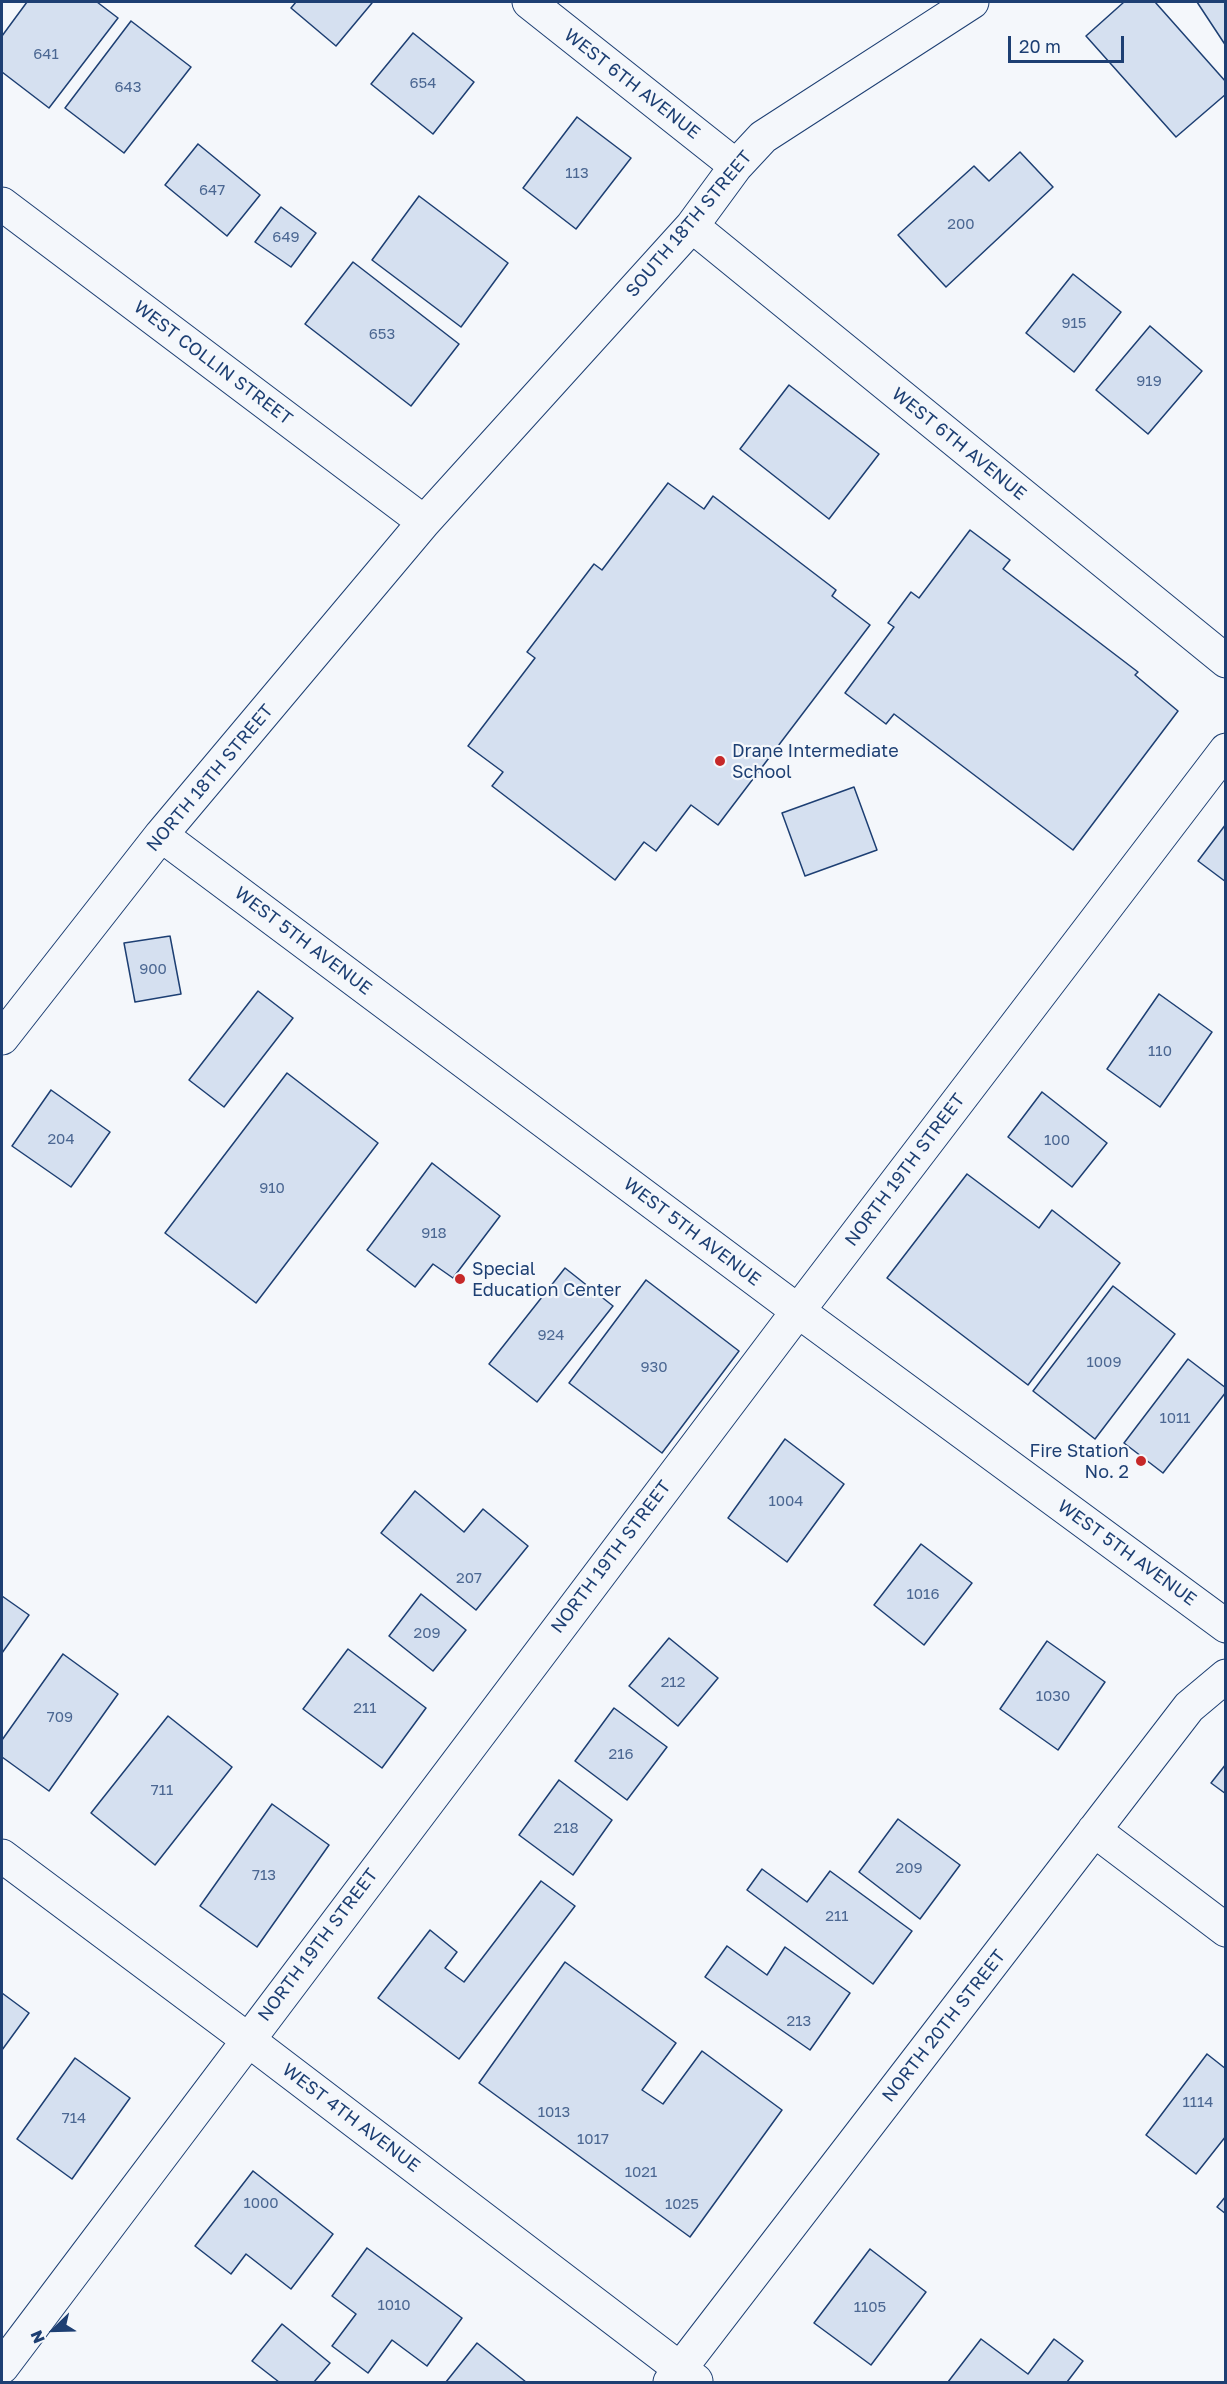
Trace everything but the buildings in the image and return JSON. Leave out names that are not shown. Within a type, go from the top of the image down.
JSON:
[{"type":"street","name":"WEST 6TH AVENUE","points":[[529,2],[736,166]]},
{"type":"street","name":"SOUTH 18TH STREET","points":[[424,522],[692,226],[736,166],[763,137],[972,2]]},
{"type":"street","name":"WEST COLLIN STREET","points":[[2,204],[424,522]]},
{"type":"street","name":"WEST 6TH AVENUE","points":[[692,226],[1226,661]]},
{"type":"street","name":"NORTH 18TH STREET","points":[[2,1038],[161,835],[424,522]]},
{"type":"street","name":"NORTH 19TH STREET","points":[[2,2367],[798,1311],[1226,750]]},
{"type":"street","name":"WEST 5TH AVENUE","points":[[161,835],[798,1311],[1226,1626]]},
{"type":"street","name":"NORTH 20TH STREET","points":[[682,2378],[1189,1707],[1226,1676]]},
{"type":"street","points":[[1094,1830],[1226,1930]]},
{"type":"street","name":"WEST 4TH AVENUE","points":[[2,1856],[247,2039],[682,2378]]},
{"type":"place","name":"Drane Intermediate School","points":[[720,761]]},
{"type":"place","name":"Special Education Center","points":[[460,1279]]},
{"type":"place","name":"Fire Station No. 2","points":[[1141,1461]]}]
